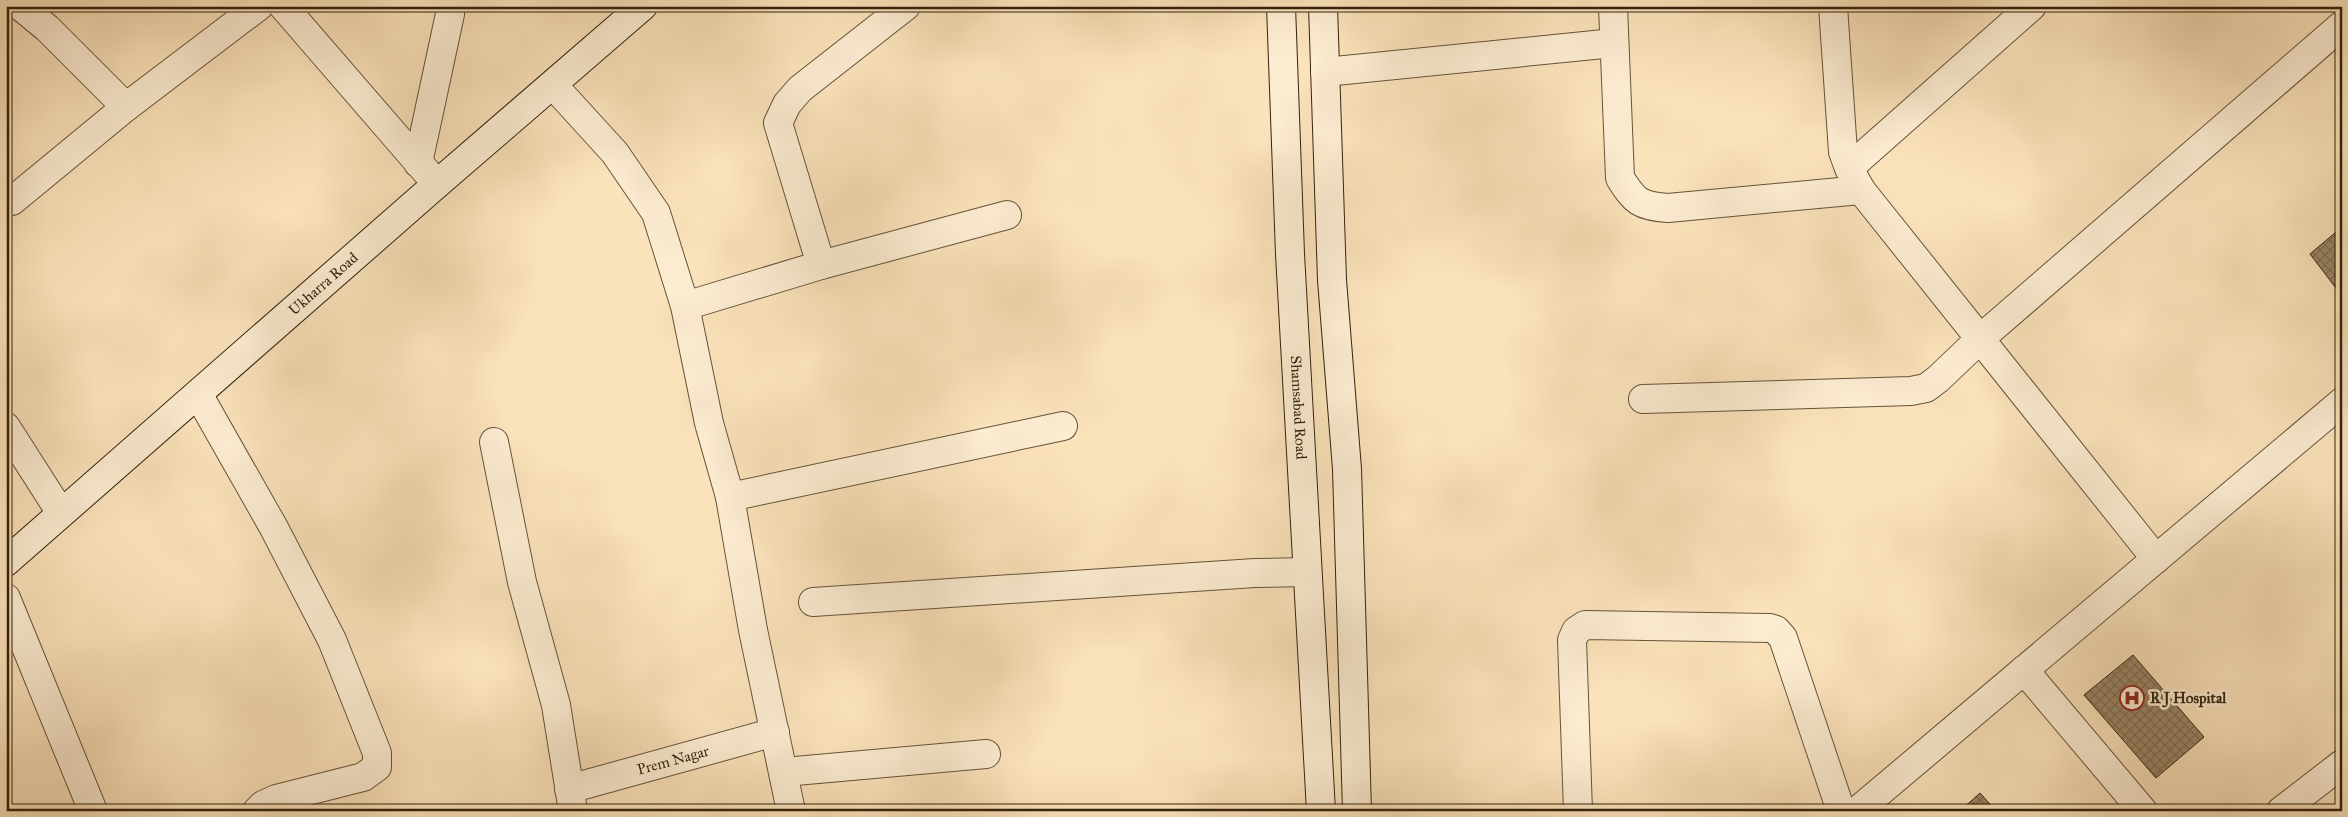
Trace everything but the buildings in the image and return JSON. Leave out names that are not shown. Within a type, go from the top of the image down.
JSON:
[{"type":"street","points":[[20,6],[47,28],[126,107]]},
{"type":"street","points":[[8,200],[259,6]]},
{"type":"street","points":[[283,6],[437,184]]},
{"type":"street","points":[[418,163],[450,14],[449,6]]},
{"type":"street","name":"Ukharra Road","points":[[6,562],[643,6]]},
{"type":"street","points":[[821,265],[778,123],[787,104],[800,89],[906,6]]},
{"type":"street","name":"Shamsabad Road","points":[[1280,6],[1290,254],[1321,811]]},
{"type":"street","points":[[1323,6],[1332,280],[1347,469],[1357,811]]},
{"type":"street","points":[[1613,6],[1620,178],[1632,197],[1646,207],[1668,208],[1855,179],[2032,6]]},
{"type":"street","points":[[1833,6],[1843,152],[1855,179],[2156,558]]},
{"type":"street","points":[[2335,6],[2342,14]]},
{"type":"street","points":[[1643,400],[1911,391],[1926,388],[1981,338],[2342,25]]},
{"type":"street","points":[[1325,72],[1614,43]]},
{"type":"street","points":[[553,85],[615,153],[656,213],[685,306],[709,423],[730,497],[753,630],[791,811]]},
{"type":"street","points":[[685,306],[821,265],[1008,215]]},
{"type":"street","points":[[198,394],[274,528],[332,640],[377,753],[377,767],[363,777],[276,800],[263,805],[257,811]]},
{"type":"street","points":[[1857,811],[2342,402]]},
{"type":"street","points":[[730,497],[1063,426]]},
{"type":"street","points":[[6,427],[61,513]]},
{"type":"street","points":[[494,442],[522,582],[556,705],[571,800]]},
{"type":"street","points":[[814,602],[1254,573],[1308,572]]},
{"type":"street","points":[[6,598],[93,811]]},
{"type":"street","points":[[1578,811],[1572,640],[1576,631],[1585,625],[1770,628],[1776,630],[1783,638],[1840,811]]},
{"type":"street","points":[[2024,670],[2143,811]]},
{"type":"street","name":"Prem Nagar","points":[[571,800],[775,732]]},
{"type":"street","points":[[784,772],[986,754]]},
{"type":"street","points":[[2281,811],[2342,764]]},
{"type":"place","name":"R J Hospital","points":[[2132,698]]}]
